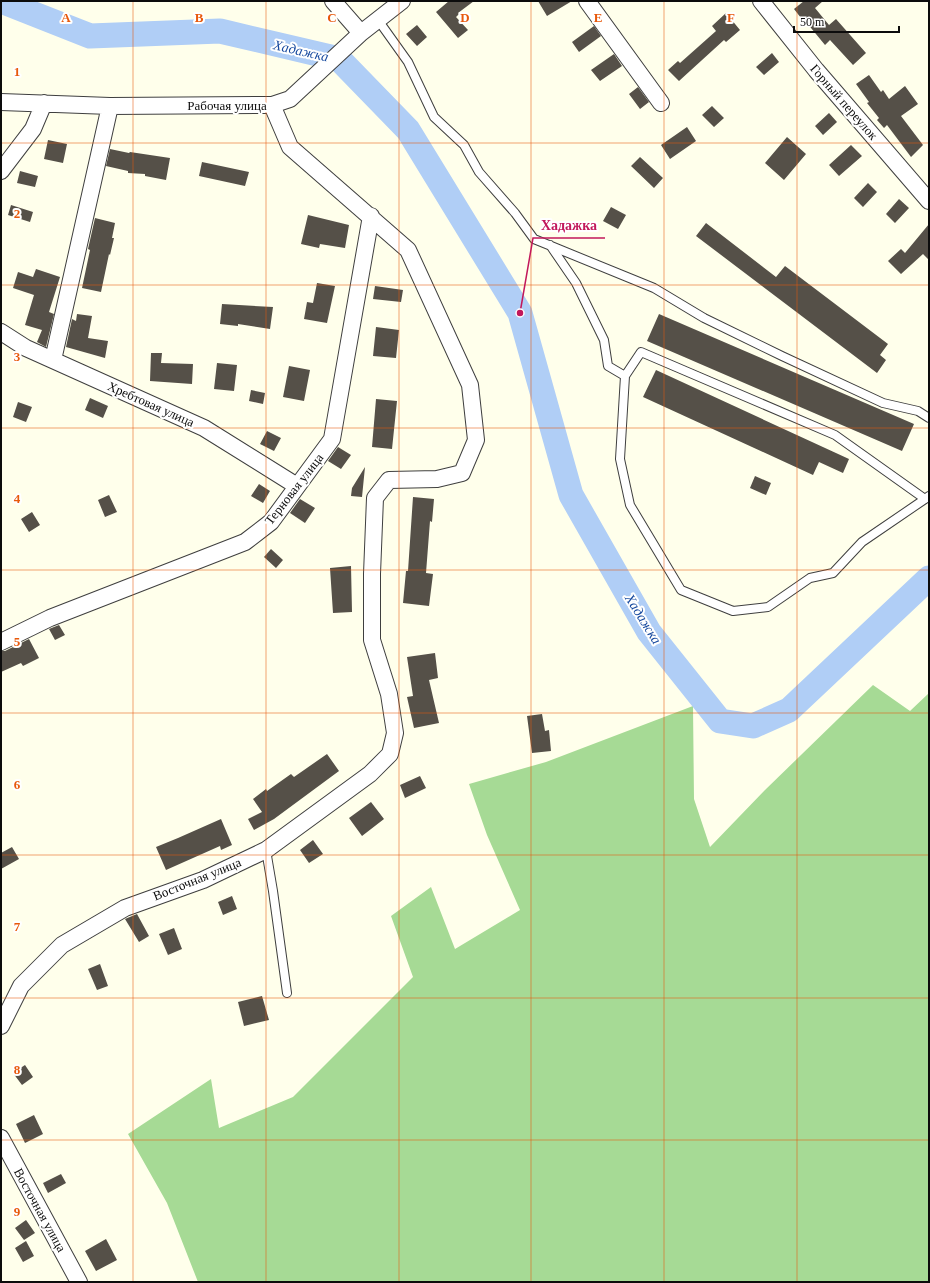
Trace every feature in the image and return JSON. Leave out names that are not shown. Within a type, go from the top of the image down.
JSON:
[{"type":"street","points":[[333,1],[361,34]]},
{"type":"street","name":"Рабочая улица","points":[[1,102],[110,106],[272,106],[290,99],[361,34],[402,1]]},
{"type":"street","points":[[587,1],[661,103]]},
{"type":"street","name":"Горный переулок","points":[[761,1],[816,70],[929,201]]},
{"type":"street","points":[[1,171],[33,129],[44,103]]},
{"type":"street","points":[[53,360],[110,106]]},
{"type":"street","points":[[272,106],[290,147],[371,216]]},
{"type":"street","name":"Терновая улица","points":[[1,642],[50,618],[245,542],[271,522],[332,439],[371,216]]},
{"type":"street","name":"Восточная улица","points":[[1,1026],[21,986],[62,945],[125,908],[203,880],[266,850],[370,774],[390,754],[395,733],[389,694],[372,640],[372,574],[375,498],[389,480],[437,479],[462,473],[476,440],[470,385],[408,250],[371,216]]},
{"type":"street","name":"Хребтовая улица","points":[[1,332],[26,348],[204,428],[297,486]]},
{"type":"street","name":"Восточная улица","points":[[1,1138],[80,1282]]},
{"type":"lane","points":[[378,20],[408,62],[434,117],[464,145],[479,172],[515,213],[534,239],[654,288],[704,318],[883,403],[918,411],[929,418]]},
{"type":"lane","points":[[550,245],[576,283],[604,340],[608,366],[625,376]]},
{"type":"lane","points":[[641,352],[835,435],[927,497],[862,542],[833,573],[810,578],[768,607],[733,612],[681,590],[630,505],[620,458],[625,376],[641,352]]},
{"type":"lane","points":[[266,850],[287,993]]},
{"type":"green space","points":[[873,685],[910,711],[929,693],[929,1282],[198,1282],[167,1203],[128,1134],[211,1079],[219,1128],[293,1097],[413,977],[391,916],[431,887],[455,949],[520,910],[487,835],[469,784],[546,762],[693,706],[694,799],[710,847],[765,790]]},
{"type":"building","points":[[449,1],[474,1],[458,13],[459,14],[456,17],[468,30],[458,38],[436,12]]},
{"type":"building","points":[[538,1],[572,1],[547,16]]},
{"type":"building","points":[[804,1],[823,1],[815,8],[829,25],[836,19],[866,53],[853,65],[830,40],[825,45],[794,9]]},
{"type":"building","points":[[726,13],[740,30],[726,42],[724,40],[679,81],[668,70],[678,61],[680,63],[716,31],[712,26]]},
{"type":"building","points":[[417,25],[427,37],[417,46],[406,34]]},
{"type":"building","points":[[594,26],[601,36],[579,52],[572,42]]},
{"type":"building","points":[[772,53],[779,62],[764,75],[756,67]]},
{"type":"building","points":[[614,54],[622,66],[600,81],[591,70]]},
{"type":"building","points":[[869,75],[881,92],[883,90],[889,99],[905,86],[918,104],[901,116],[923,145],[911,157],[887,125],[884,128],[877,120],[879,118],[867,103],[869,102],[856,84]]},
{"type":"building","points":[[638,87],[649,102],[640,109],[629,94]]},
{"type":"building","points":[[712,106],[724,118],[714,127],[702,115]]},
{"type":"building","points":[[829,113],[837,122],[823,135],[815,126]]},
{"type":"building","points":[[687,127],[696,141],[670,159],[661,145]]},
{"type":"building","points":[[787,137],[806,154],[784,180],[765,163]]},
{"type":"building","points":[[48,140],[67,144],[63,163],[44,159]]},
{"type":"building","points":[[851,145],[862,156],[839,176],[829,165]]},
{"type":"building","points":[[110,149],[170,158],[166,180],[145,176],[145,174],[128,173],[128,171],[106,166]]},
{"type":"building","points":[[640,157],[663,178],[654,188],[631,166]]},
{"type":"building","points":[[202,162],[249,172],[245,186],[199,176]]},
{"type":"building","points":[[20,171],[38,176],[35,187],[17,183]]},
{"type":"building","points":[[868,183],[877,192],[863,207],[854,198]]},
{"type":"building","points":[[899,199],[909,208],[895,223],[886,214]]},
{"type":"building","points":[[11,205],[33,212],[30,222],[8,215]]},
{"type":"building","points":[[611,207],[626,215],[618,229],[603,221]]},
{"type":"building","points":[[308,215],[349,225],[345,248],[320,244],[319,248],[301,244]]},
{"type":"building","points":[[95,218],[115,223],[112,238],[114,238],[101,292],[82,288],[90,250],[88,249]]},
{"type":"building","points":[[706,223],[776,277],[785,266],[888,344],[880,355],[886,360],[877,373],[696,236]]},
{"type":"building","points":[[929,224],[929,260],[923,254],[901,274],[888,261],[901,249],[905,253]]},
{"type":"building","points":[[36,269],[60,277],[49,312],[54,314],[46,347],[37,342],[42,330],[25,325],[34,295],[13,288],[18,272],[33,277]]},
{"type":"building","points":[[317,283],[335,286],[327,323],[304,319],[307,302],[313,303]]},
{"type":"building","points":[[375,286],[403,290],[401,302],[373,299]]},
{"type":"building","points":[[222,304],[273,307],[270,329],[238,324],[238,326],[220,324]]},
{"type":"building","points":[[77,314],[92,316],[88,338],[108,341],[105,358],[66,347],[72,319],[76,321]]},
{"type":"building","points":[[659,314],[914,424],[902,451],[647,341]]},
{"type":"building","points":[[376,327],[399,330],[396,358],[373,356]]},
{"type":"building","points":[[151,353],[162,353],[161,363],[193,364],[192,384],[150,381]]},
{"type":"building","points":[[217,363],[237,365],[234,391],[214,389]]},
{"type":"building","points":[[289,366],[310,370],[304,401],[283,397]]},
{"type":"building","points":[[656,370],[849,459],[843,473],[819,462],[813,475],[643,397]]},
{"type":"building","points":[[251,390],[265,393],[263,404],[249,401]]},
{"type":"building","points":[[90,398],[108,406],[103,418],[85,410]]},
{"type":"building","points":[[376,399],[397,401],[392,449],[372,447]]},
{"type":"building","points":[[18,402],[32,407],[26,422],[13,417]]},
{"type":"building","points":[[267,431],[281,438],[274,451],[260,444]]},
{"type":"building","points":[[338,447],[351,455],[341,469],[328,461]]},
{"type":"building","points":[[365,467],[362,497],[351,496],[352,488]]},
{"type":"building","points":[[755,476],[771,483],[766,495],[750,488]]},
{"type":"building","points":[[259,484],[270,491],[263,503],[251,496]]},
{"type":"building","points":[[109,495],[117,512],[105,517],[98,500]]},
{"type":"building","points":[[413,497],[434,499],[432,522],[430,521],[426,573],[433,574],[429,606],[403,603],[406,571],[408,571]]},
{"type":"building","points":[[300,499],[315,508],[305,523],[290,513]]},
{"type":"building","points":[[32,512],[40,525],[29,532],[21,519]]},
{"type":"building","points":[[271,549],[283,560],[276,568],[264,557]]},
{"type":"building","points":[[351,566],[352,612],[333,613],[330,568]]},
{"type":"building","points":[[59,625],[65,635],[55,640],[49,629]]},
{"type":"building","points":[[29,639],[39,658],[23,666],[21,663],[1,672],[1,651],[5,651]]},
{"type":"building","points":[[435,653],[438,678],[429,680],[439,723],[414,728],[407,697],[413,696],[407,657]]},
{"type":"building","points":[[542,714],[545,731],[549,730],[551,751],[532,753],[527,716]]},
{"type":"building","points":[[327,754],[339,771],[274,819],[254,830],[248,819],[262,812],[253,799],[266,789],[267,791],[291,774],[294,777]]},
{"type":"building","points":[[420,776],[426,788],[405,798],[400,785]]},
{"type":"building","points":[[371,802],[384,819],[362,836],[349,818]]},
{"type":"building","points":[[221,819],[232,845],[221,850],[220,846],[166,870],[156,847]]},
{"type":"building","points":[[313,840],[323,854],[309,863],[300,850]]},
{"type":"building","points":[[12,847],[19,859],[1,869],[1,853]]},
{"type":"building","points":[[232,896],[237,909],[223,915],[218,902]]},
{"type":"building","points":[[137,914],[149,936],[139,942],[125,919]]},
{"type":"building","points":[[174,928],[182,949],[168,955],[159,934]]},
{"type":"building","points":[[100,964],[108,986],[97,990],[88,969]]},
{"type":"building","points":[[262,996],[269,1020],[244,1026],[238,1002]]},
{"type":"building","points":[[25,1065],[33,1077],[22,1085],[13,1073]]},
{"type":"building","points":[[34,1115],[43,1134],[25,1143],[16,1124]]},
{"type":"building","points":[[61,1174],[66,1183],[48,1193],[43,1183]]},
{"type":"building","points":[[26,1220],[35,1233],[24,1240],[15,1228]]},
{"type":"building","points":[[106,1239],[117,1260],[96,1271],[85,1251]]},
{"type":"building","points":[[26,1241],[34,1256],[23,1262],[15,1248]]},
{"type":"waterway","name":"Хадажка","points":[[1,1],[90,36],[220,31],[339,59],[408,130],[520,313],[571,495],[649,632],[720,721],[753,726],[789,710],[929,578]]},
{"type":"place","name":"Хадажка","points":[[520,313]]}]
